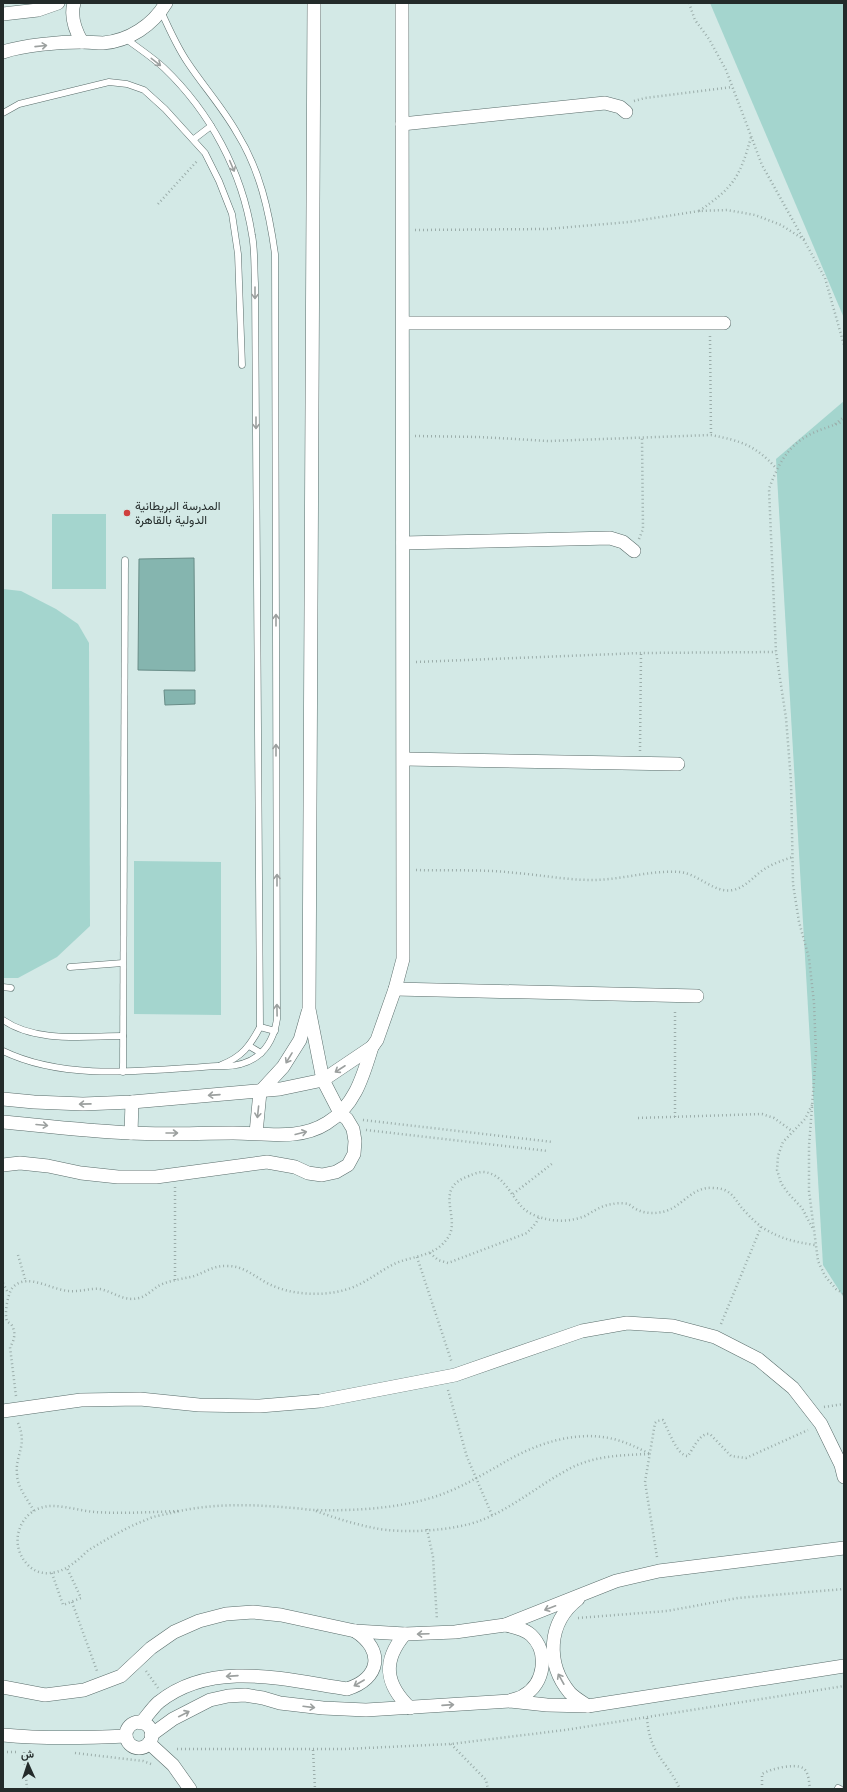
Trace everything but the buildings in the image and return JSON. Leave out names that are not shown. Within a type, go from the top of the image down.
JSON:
[{"type":"street","points":[[3,14],[38,10],[58,3]]},
{"type":"street","points":[[74,3],[73,20],[76,31],[82,42]]},
{"type":"street","points":[[3,1165],[20,1163],[48,1166],[81,1173],[118,1177],[156,1177],[267,1162],[295,1167],[308,1173],[322,1175],[336,1172],[348,1165],[354,1154],[355,1141],[347,1120],[323,1080],[309,1009],[314,3]]},
{"type":"street","points":[[347,1120],[353,1098],[361,1082],[372,1047],[377,1040],[395,989],[403,959],[404,759],[402,3]]},
{"type":"street","points":[[3,52],[14,48],[82,42],[104,43],[125,38],[145,27],[163,7]]},
{"type":"street","points":[[402,124],[605,103],[613,104],[625,111]]},
{"type":"street","points":[[403,323],[724,323]]},
{"type":"street","points":[[403,543],[610,538],[623,542],[631,549]]},
{"type":"street","points":[[404,759],[678,764]]},
{"type":"street","points":[[395,989],[697,996]]},
{"type":"street","points":[[256,1133],[260,1092],[283,1067],[300,1040],[309,1009]]},
{"type":"street","points":[[3,1099],[83,1104],[132,1102],[260,1092],[300,1086],[323,1080],[372,1047]]},
{"type":"street","points":[[131,1133],[132,1102]]},
{"type":"street","points":[[3,1122],[131,1133],[256,1133],[293,1135],[327,1123],[347,1120]]},
{"type":"street","points":[[10,1410],[81,1400],[140,1399],[199,1405],[267,1405],[320,1401],[450,1376],[582,1331],[627,1324],[673,1326],[715,1337],[758,1359],[793,1388],[821,1424],[841,1465],[844,1477]]},
{"type":"street","points":[[3,1687],[45,1695],[84,1690],[121,1676],[150,1648],[174,1632],[199,1621],[226,1614],[253,1612],[281,1614],[355,1631],[406,1634],[456,1632],[505,1625],[616,1581],[659,1571],[844,1548]]},
{"type":"street","points":[[510,1701],[524,1696],[534,1687],[548,1660],[560,1619],[571,1605],[586,1594]]},
{"type":"street","points":[[505,1625],[519,1628],[531,1635],[572,1694],[588,1706]]},
{"type":"street","points":[[141,1723],[159,1702],[180,1690],[202,1681],[224,1676],[248,1675],[347,1689],[359,1685],[369,1676],[374,1664],[374,1650],[367,1638],[355,1631]]},
{"type":"street","points":[[406,1634],[397,1644],[392,1654],[389,1666],[391,1682],[398,1697],[410,1708]]},
{"type":"street","points":[[374,1664],[389,1666]]},
{"type":"street","points":[[190,1789],[173,1765],[153,1742],[146,1725],[135,1723],[130,1725],[126,1736],[130,1745],[135,1748],[145,1746],[153,1742],[173,1719],[210,1700],[228,1696],[245,1695],[280,1703],[323,1708],[366,1710],[510,1701],[547,1705],[588,1706],[844,1666]]},
{"type":"street","points":[[3,1735],[28,1738],[77,1739],[126,1736]]},
{"type":"lane","points":[[3,1051],[37,1063],[69,1069],[123,1072],[218,1066],[229,1067],[241,1065],[252,1060],[261,1053],[270,1043],[275,1031],[277,1014],[275,254],[271,223],[264,192],[252,162],[238,134],[221,106],[187,62],[163,7]]},
{"type":"lane","points":[[125,38],[164,68],[196,103],[211,126],[222,144],[241,188],[252,235],[255,283],[260,1026],[248,1046],[236,1059],[218,1066]]},
{"type":"lane","points":[[3,113],[19,104],[109,82],[127,84],[144,90],[165,109],[205,153],[219,181],[232,214],[238,254],[242,365]]},
{"type":"lane","points":[[194,140],[211,126]]},
{"type":"lane","points":[[123,1072],[125,560]]},
{"type":"lane","points":[[70,967],[123,963]]},
{"type":"lane","points":[[3,987],[11,988]]},
{"type":"lane","points":[[3,1020],[24,1030],[45,1035],[69,1037],[123,1036]]},
{"type":"lane","points":[[260,1026],[275,1031]]},
{"type":"lane","points":[[248,1046],[261,1053]]},
{"type":"path","points":[[689,3],[695,20],[709,39],[726,70],[762,165],[825,278],[844,344]]},
{"type":"path","points":[[625,111],[630,104],[637,100],[732,87]]},
{"type":"path","points":[[699,211],[719,197],[735,180],[744,162],[751,137]]},
{"type":"path","points":[[158,204],[205,153]]},
{"type":"path","points":[[402,230],[547,229],[629,222],[699,211],[727,210],[755,215],[781,225],[805,240]]},
{"type":"path","points":[[710,323],[711,435]]},
{"type":"path","points":[[831,426],[844,417]]},
{"type":"path","points":[[844,421],[808,435],[789,450],[776,468],[769,489],[776,652],[786,718],[793,884],[809,958],[814,1002],[816,1054],[814,1103],[809,1146],[809,1190],[818,1261],[825,1276],[836,1289],[844,1294]]},
{"type":"path","points":[[403,436],[480,437],[549,441],[711,435],[734,440],[750,446],[764,456],[776,468]]},
{"type":"path","points":[[631,549],[638,540],[643,529],[642,438]]},
{"type":"path","points":[[403,662],[641,653],[776,652]]},
{"type":"path","points":[[640,764],[641,653]]},
{"type":"path","points":[[404,870],[516,872],[564,879],[593,880],[620,878],[665,871],[682,872],[727,891],[734,890],[748,883],[762,870],[793,857]]},
{"type":"path","points":[[675,996],[675,1117]]},
{"type":"path","points":[[814,1103],[805,1119],[783,1142],[778,1156],[777,1170],[781,1183],[802,1208],[814,1232]]},
{"type":"path","points":[[638,1118],[762,1114],[774,1118],[792,1131]]},
{"type":"path","points":[[347,1120],[553,1142]]},
{"type":"path","points":[[347,1120],[548,1151]]},
{"type":"path","points":[[513,1194],[553,1163]]},
{"type":"path","points":[[8,1293],[15,1284],[36,1282],[63,1291],[100,1289],[119,1297],[130,1299],[141,1298],[159,1286],[175,1280],[197,1275],[213,1267],[224,1265],[236,1266],[270,1284],[295,1293],[320,1293],[346,1290],[370,1280],[394,1264],[430,1253],[442,1245],[450,1233],[452,1225],[448,1200],[451,1192],[462,1178],[475,1173],[490,1173],[497,1177],[513,1194],[523,1208],[539,1217],[559,1221],[572,1220],[585,1216],[598,1208],[612,1204],[627,1204],[638,1210],[651,1213],[663,1212],[675,1207],[685,1197],[698,1190],[711,1187],[721,1188],[730,1192],[761,1227],[787,1241],[815,1245]]},
{"type":"path","points":[[175,1174],[175,1280]]},
{"type":"path","points":[[430,1253],[438,1260],[448,1263],[527,1233],[539,1217]]},
{"type":"path","points":[[715,1337],[761,1227]]},
{"type":"path","points":[[18,1255],[26,1282]]},
{"type":"path","points":[[418,1257],[450,1376],[467,1457],[492,1515]]},
{"type":"path","points":[[3,1283],[8,1293],[7,1320],[11,1325],[15,1336],[10,1347],[10,1410],[21,1430],[22,1442],[17,1465],[17,1476],[20,1487],[34,1511]]},
{"type":"path","points":[[659,1571],[645,1482],[655,1423],[660,1419],[663,1420],[678,1452],[685,1457],[688,1456],[702,1436],[706,1433],[710,1434],[731,1456],[746,1458],[821,1424]]},
{"type":"path","points":[[178,1511],[147,1519],[116,1534],[88,1550],[67,1568],[52,1573],[41,1573],[33,1570],[26,1564],[18,1548],[16,1540],[21,1524],[34,1511],[52,1506],[95,1512],[178,1511],[222,1506],[251,1505],[313,1510],[358,1510],[394,1506],[427,1499],[476,1480],[519,1454],[541,1444],[569,1437],[597,1436],[624,1442],[650,1454]]},
{"type":"path","points":[[313,1510],[349,1522],[376,1528],[427,1530],[450,1528],[482,1520],[492,1515],[522,1499],[570,1468],[613,1456],[650,1454]]},
{"type":"path","points":[[427,1530],[433,1558],[438,1633]]},
{"type":"path","points":[[52,1573],[63,1605],[81,1598],[67,1568]]},
{"type":"path","points":[[560,1619],[668,1611],[738,1598],[844,1589]]},
{"type":"path","points":[[72,1602],[102,1683]]},
{"type":"path","points":[[138,1660],[166,1698]]},
{"type":"path","points":[[153,1742],[313,1750],[451,1744],[565,1730],[844,1686]]},
{"type":"path","points":[[647,1718],[649,1737],[653,1747],[663,1764],[675,1779],[680,1789]]},
{"type":"path","points":[[451,1744],[486,1780],[488,1789]]},
{"type":"path","points":[[313,1750],[315,1789]]},
{"type":"path","points":[[3,1752],[31,1752]]},
{"type":"path","points":[[24,1752],[27,1789]]},
{"type":"path","points":[[74,1753],[142,1761],[154,1765]]},
{"type":"path","points":[[762,1789],[762,1774],[769,1769],[794,1766],[803,1768],[807,1774],[810,1789]]},
{"type":"green space","points":[[710,3],[844,3],[844,318]]},
{"type":"green space","points":[[844,401],[844,1298],[823,1265],[776,459]]},
{"type":"green space","points":[[52,514],[106,514],[106,589],[52,589]]},
{"type":"green space","points":[[3,589],[21,591],[56,609],[78,624],[89,643],[90,926],[57,957],[18,978],[3,978]]},
{"type":"green space","points":[[134,861],[221,862],[221,1015],[134,1014]]},
{"type":"water","points":[[194,558],[195,671],[138,670],[139,559]]},
{"type":"water","points":[[164,690],[195,690],[195,704],[165,705]]},
{"type":"place","name":"المدرسة البريطانية الدولية بالقاهرة","points":[[127,513]]}]
